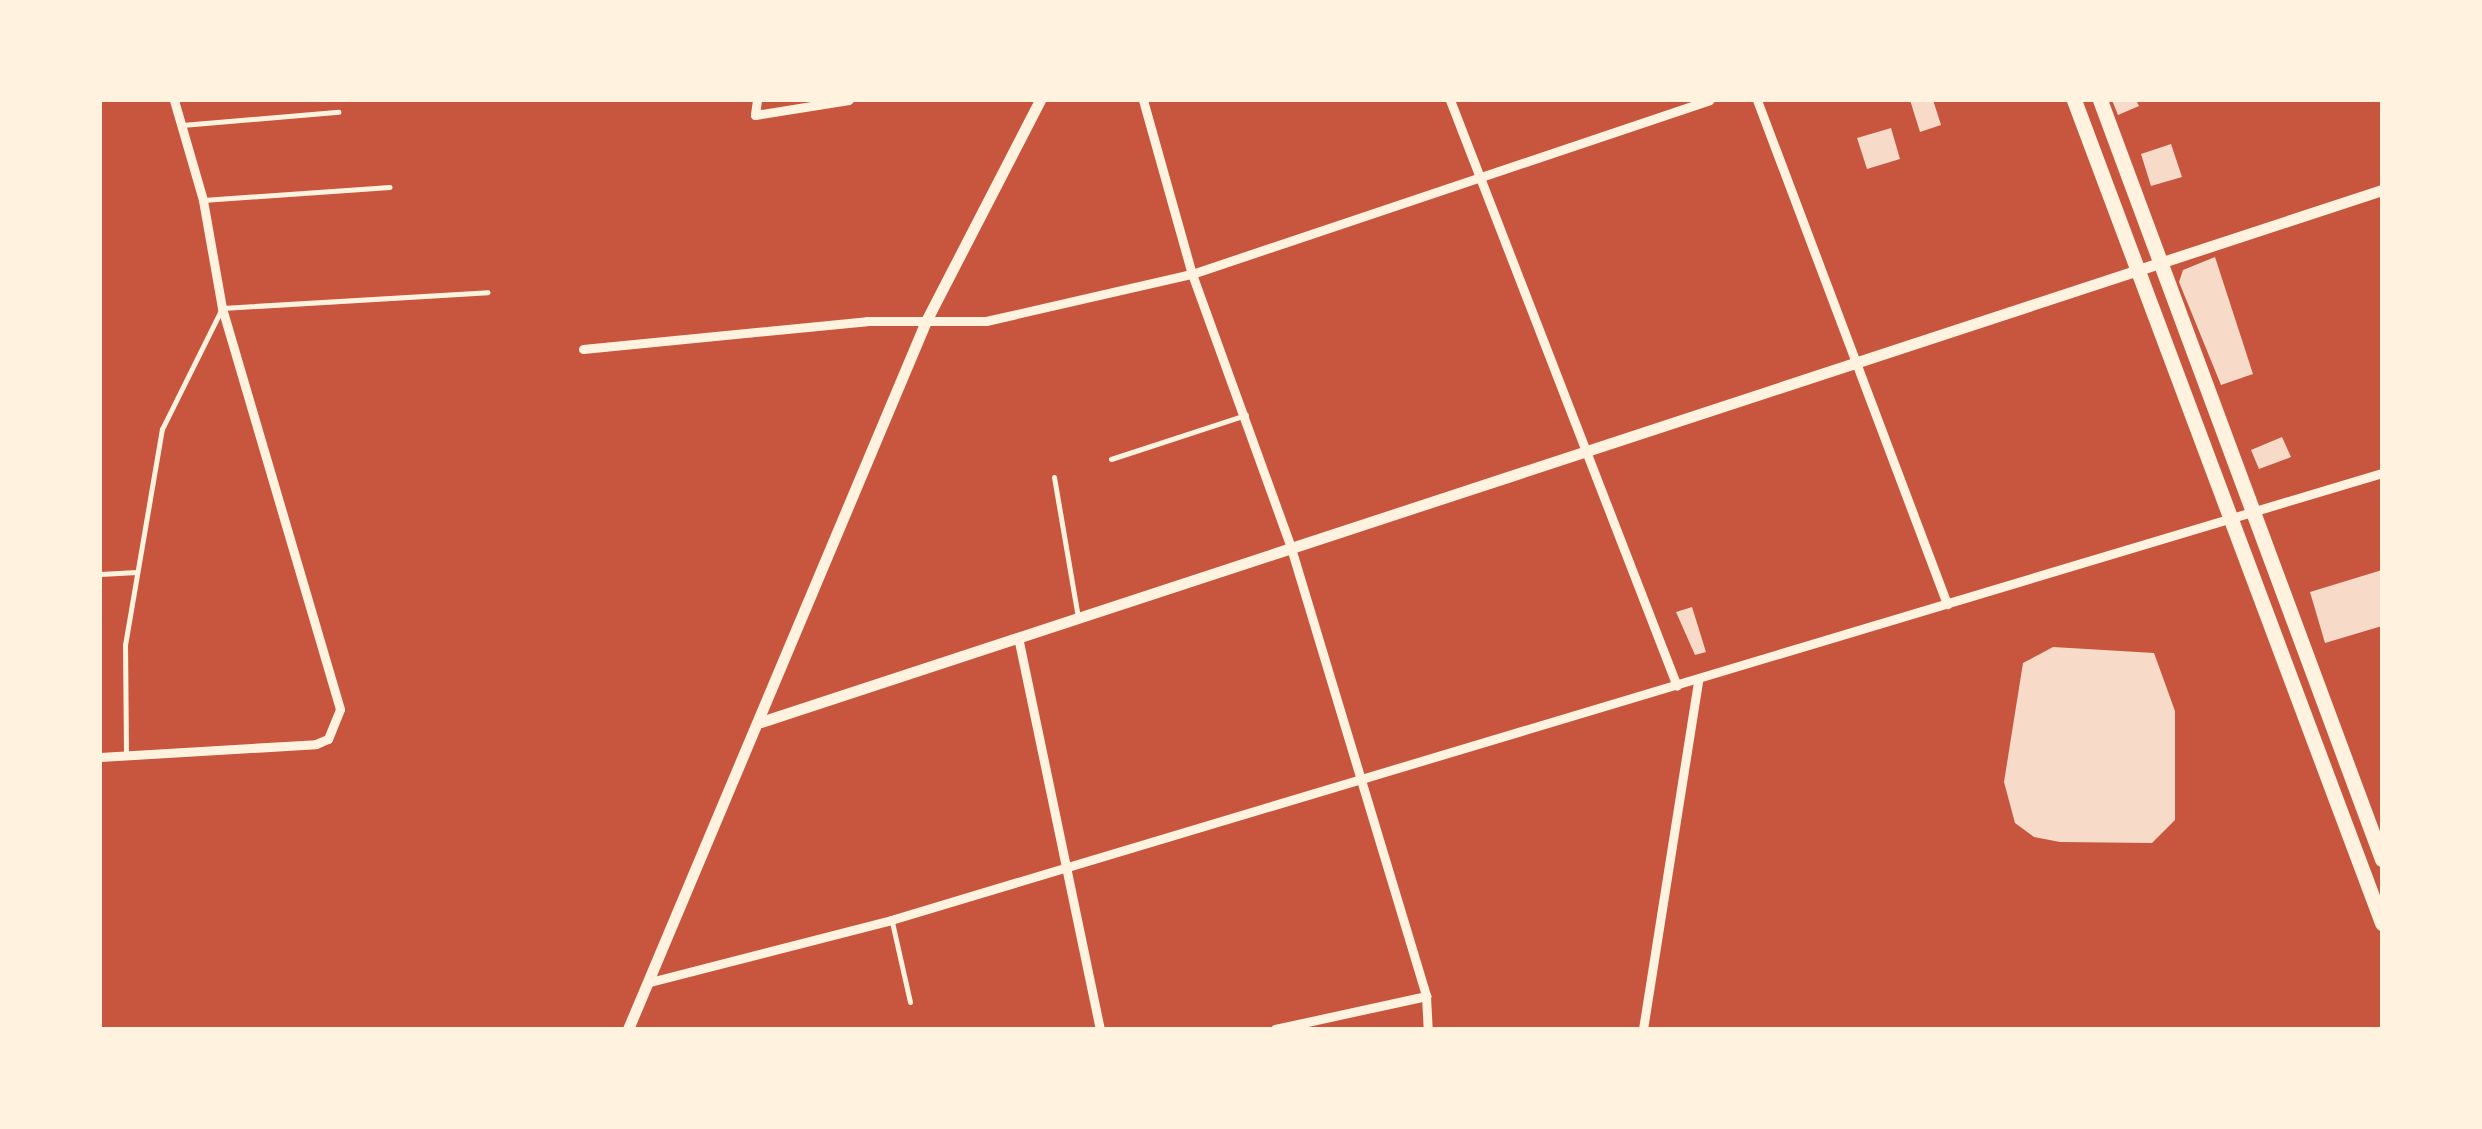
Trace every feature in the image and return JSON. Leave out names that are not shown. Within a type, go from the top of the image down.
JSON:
[{"type":"highway","points":[[2074,100],[2316,752],[2378,902],[2382,923]]},
{"type":"highway","points":[[2100,100],[2382,859]]},
{"type":"highway","points":[[2316,752],[2339,746]]},
{"type":"street","points":[[100,757],[316,744],[336,726],[338,692],[222,308],[203,200],[174,100]]},
{"type":"street","points":[[757,100],[755,115],[850,100]]},
{"type":"street","points":[[628,1029],[926,321],[1040,100]]},
{"type":"street","points":[[1143,100],[1192,274],[1246,415],[1290,548],[1426,996],[1428,1029]]},
{"type":"street","points":[[1450,100],[1678,686]]},
{"type":"street","points":[[583,350],[926,321],[986,321],[1192,274],[1710,100]]},
{"type":"street","points":[[1756,100],[1852,363],[1948,604]]},
{"type":"street","points":[[760,722],[2382,190]]},
{"type":"street","points":[[650,982],[891,920],[2382,474]]},
{"type":"street","points":[[1018,637],[1100,1029]]},
{"type":"street","points":[[1643,1029],[1698,680]]},
{"type":"street","points":[[1276,1029],[1426,996]]},
{"type":"lane","points":[[182,126],[338,112]]},
{"type":"lane","points":[[203,200],[390,187]]},
{"type":"lane","points":[[126,757],[124,644],[162,429],[222,308],[488,292]]},
{"type":"lane","points":[[1111,459],[1246,415]]},
{"type":"lane","points":[[1054,477],[1078,618]]},
{"type":"lane","points":[[100,574],[137,572]]},
{"type":"lane","points":[[891,920],[910,1002]]},
{"type":"building","points":[[1910,100],[1933,100],[1941,125],[1920,132]]},
{"type":"building","points":[[2112,100],[2136,100],[2139,106],[2118,115]]},
{"type":"building","points":[[1891,128],[1900,159],[1867,169],[1857,138]]},
{"type":"building","points":[[2171,144],[2182,177],[2151,186],[2141,154]]},
{"type":"building","points":[[2215,257],[2253,374],[2221,385],[2179,282],[2183,270]]},
{"type":"building","points":[[2282,437],[2291,457],[2259,469],[2251,450]]},
{"type":"building","points":[[2382,570],[2382,626],[2325,643],[2310,592]]},
{"type":"building","points":[[1692,607],[1706,652],[1695,655],[1676,612]]},
{"type":"building","points":[[2053,647],[2154,653],[2175,711],[2175,820],[2152,843],[2060,842],[2034,837],[2015,823],[2004,782],[2023,663]]}]
